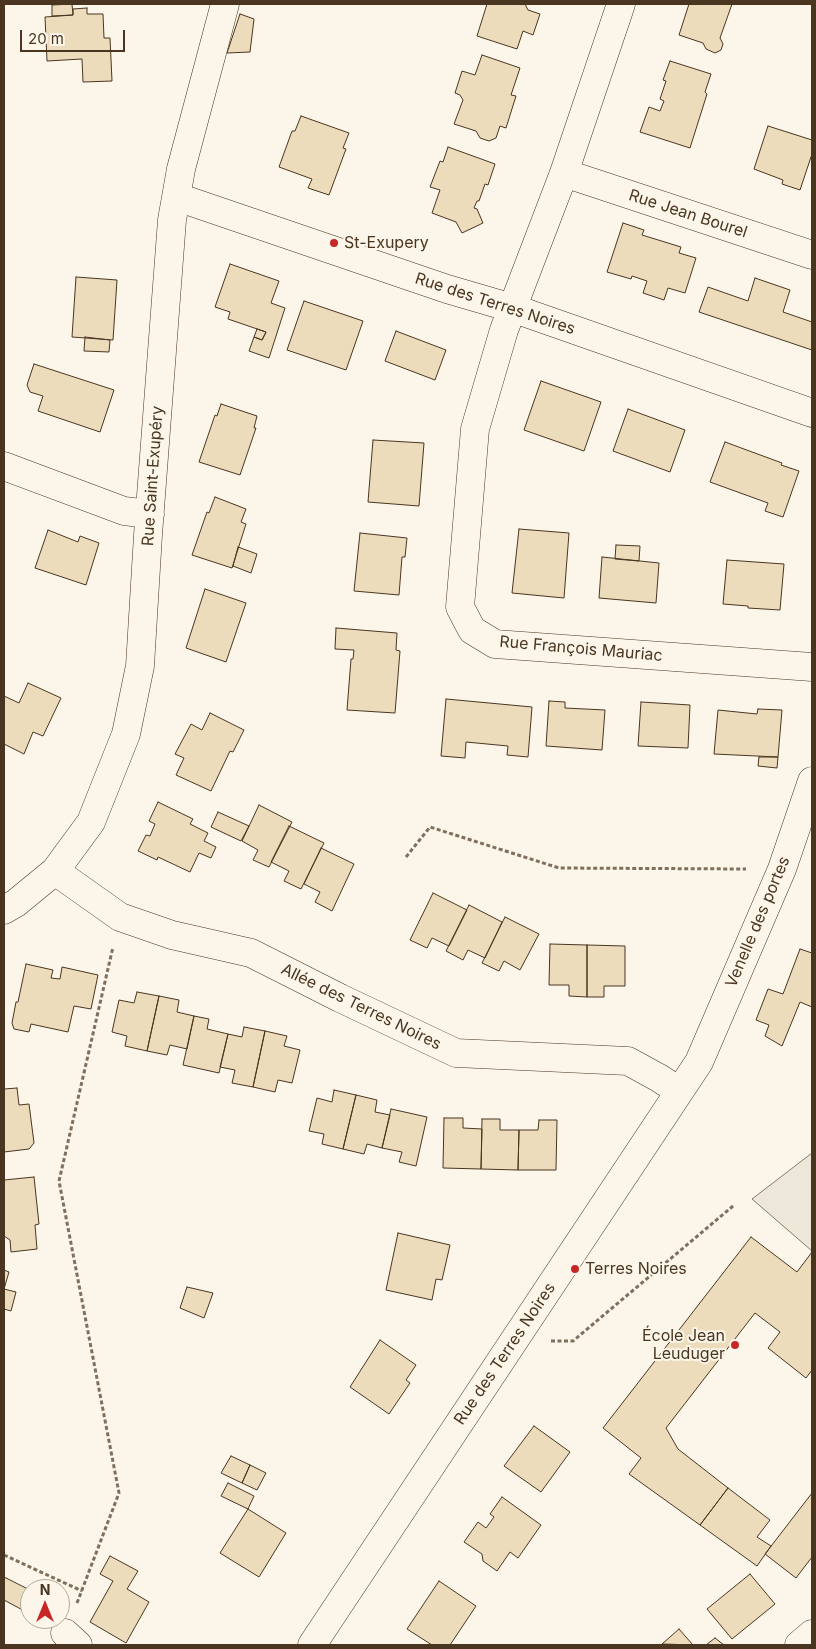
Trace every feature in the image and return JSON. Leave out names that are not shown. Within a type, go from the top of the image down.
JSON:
[{"type":"street","name":"Rue Saint-Exupéry","points":[[4,910],[16,903],[55,871],[91,822],[126,734],[140,666],[172,220],[181,169],[225,4]]},
{"type":"street","points":[[512,308],[564,173],[621,4]]},
{"type":"street","name":"Rue Jean Bourel","points":[[564,173],[812,256]]},
{"type":"street","name":"Rue des Terres Noires","points":[[177,196],[447,289],[512,308],[812,413]]},
{"type":"street","name":"Rue François Mauriac","points":[[512,308],[475,429],[460,607],[472,630],[495,644],[812,667]]},
{"type":"street","points":[[4,466],[124,511],[150,514]]},
{"type":"street","name":"Venelle des portes","points":[[699,1062],[782,869],[812,781]]},
{"type":"street","name":"Allée des Terres Noires","points":[[55,871],[120,917],[172,935],[251,953],[456,1053],[628,1062],[680,1091]]},
{"type":"street","name":"Rue des Terres Noires","points":[[312,1645],[699,1062]]},
{"type":"street","points":[[799,1645],[812,1634]]},
{"type":"path","points":[[406,857],[430,827],[559,868],[782,869]]},
{"type":"path","points":[[72,1639],[82,1590],[119,1493],[59,1181],[120,917]]},
{"type":"path","points":[[513,1343],[573,1341],[733,1206]]},
{"type":"path","points":[[4,1555],[82,1590]]},
{"type":"shaded area","points":[[812,1153],[812,1251],[752,1199]]},
{"type":"building","points":[[72,4],[73,15],[52,16],[52,5]]},
{"type":"building","points":[[487,4],[525,4],[528,10],[540,14],[533,35],[523,31],[517,49],[477,36]]},
{"type":"building","points":[[689,4],[732,4],[720,38],[723,44],[721,50],[715,53],[706,49],[703,43],[679,35]]},
{"type":"building","points":[[87,8],[87,14],[103,14],[104,38],[110,38],[112,81],[83,82],[82,59],[47,61],[45,17],[73,15],[73,9]]},
{"type":"building","points":[[240,14],[254,19],[250,52],[227,53]]},
{"type":"building","points":[[482,55],[520,68],[511,95],[516,96],[506,128],[500,126],[496,138],[489,141],[480,138],[476,131],[454,124],[463,100],[460,95],[455,93],[462,71],[475,75]]},
{"type":"building","points":[[670,61],[711,74],[705,92],[707,94],[690,148],[640,132],[649,107],[660,111],[664,101],[660,99],[666,81],[663,80]]},
{"type":"building","points":[[301,116],[349,133],[343,148],[346,149],[329,195],[308,188],[312,179],[279,167],[292,131],[295,131]]},
{"type":"building","points":[[768,126],[812,140],[812,154],[800,190],[782,184],[783,180],[754,169]]},
{"type":"building","points":[[448,147],[495,164],[488,185],[485,184],[479,201],[477,201],[474,208],[477,209],[483,223],[462,233],[456,222],[432,213],[440,190],[430,187],[440,161],[443,162]]},
{"type":"building","points":[[623,223],[644,230],[642,235],[681,247],[679,253],[696,258],[685,293],[668,288],[664,300],[643,293],[647,281],[632,276],[631,279],[607,272]]},
{"type":"building","points":[[230,264],[279,281],[271,303],[285,308],[269,358],[249,351],[254,337],[262,340],[266,332],[228,319],[230,312],[215,307]]},
{"type":"building","points":[[76,277],[117,280],[113,340],[72,337]]},
{"type":"building","points":[[755,278],[790,290],[783,312],[812,322],[812,350],[699,312],[708,287],[748,301]]},
{"type":"building","points":[[304,301],[363,321],[346,370],[287,350]]},
{"type":"building","points":[[257,329],[266,332],[262,340],[254,337]]},
{"type":"building","points":[[396,331],[446,350],[435,380],[385,361]]},
{"type":"building","points":[[85,337],[110,340],[109,352],[84,351]]},
{"type":"building","points":[[34,364],[114,390],[100,432],[38,411],[43,396],[30,392],[27,385]]},
{"type":"building","points":[[541,381],[601,402],[584,451],[524,430]]},
{"type":"building","points":[[221,404],[257,416],[254,428],[256,428],[240,475],[199,462],[215,415],[217,416]]},
{"type":"building","points":[[628,409],[685,430],[670,472],[613,451]]},
{"type":"building","points":[[373,440],[424,443],[419,506],[368,502]]},
{"type":"building","points":[[725,442],[799,471],[783,517],[765,511],[768,503],[710,482]]},
{"type":"building","points":[[215,497],[246,509],[241,522],[246,524],[232,568],[192,555],[207,512],[209,513]]},
{"type":"building","points":[[519,529],[569,533],[564,598],[512,593]]},
{"type":"building","points":[[48,530],[78,542],[80,536],[99,543],[86,585],[35,568]]},
{"type":"building","points":[[360,533],[407,538],[405,557],[402,557],[399,595],[354,591]]},
{"type":"building","points":[[616,545],[640,546],[639,561],[615,559]]},
{"type":"building","points":[[238,547],[257,554],[251,573],[233,566]]},
{"type":"building","points":[[602,557],[659,563],[656,603],[599,598]]},
{"type":"building","points":[[727,560],[784,564],[780,610],[723,604]]},
{"type":"building","points":[[205,589],[246,603],[226,662],[186,648]]},
{"type":"building","points":[[336,628],[397,633],[396,650],[400,651],[395,713],[347,710],[351,659],[353,659],[354,650],[335,649]]},
{"type":"building","points":[[28,683],[61,698],[43,736],[33,732],[24,754],[4,744],[4,696],[19,703]]},
{"type":"building","points":[[446,699],[532,707],[528,757],[507,755],[508,746],[466,742],[465,758],[441,756]]},
{"type":"building","points":[[549,701],[565,702],[565,708],[605,710],[602,750],[546,746]]},
{"type":"building","points":[[641,702],[690,705],[688,748],[638,746]]},
{"type":"building","points":[[758,709],[782,710],[778,757],[714,754],[718,710],[757,714]]},
{"type":"building","points":[[210,713],[244,730],[233,752],[230,751],[211,791],[176,775],[184,758],[175,754],[191,724],[202,730]]},
{"type":"building","points":[[759,757],[778,757],[777,768],[758,766]]},
{"type":"building","points":[[158,802],[193,819],[190,824],[208,833],[204,841],[216,847],[211,858],[199,853],[190,872],[158,857],[157,860],[138,851],[146,835],[150,836],[155,824],[149,821]]},
{"type":"building","points":[[259,805],[292,822],[269,867],[253,860],[258,850],[242,841]]},
{"type":"building","points":[[218,812],[249,826],[241,841],[211,827]]},
{"type":"building","points":[[289,826],[324,843],[301,889],[284,881],[289,871],[271,862]]},
{"type":"building","points":[[321,848],[354,864],[332,911],[315,902],[320,892],[304,884]]},
{"type":"building","points":[[433,893],[467,910],[449,946],[432,938],[427,948],[410,940]]},
{"type":"building","points":[[469,905],[502,922],[485,958],[468,950],[463,960],[446,951]]},
{"type":"building","points":[[505,917],[539,934],[520,970],[504,961],[499,971],[482,963]]},
{"type":"building","points":[[550,944],[587,945],[587,997],[569,996],[569,985],[549,985]]},
{"type":"building","points":[[587,945],[625,946],[625,986],[604,986],[604,997],[587,997]]},
{"type":"building","points":[[800,949],[812,953],[812,1007],[800,1002],[782,1046],[765,1036],[769,1025],[756,1020],[768,989],[783,994]]},
{"type":"building","points":[[26,964],[53,970],[51,978],[60,979],[62,967],[98,975],[91,1009],[74,1006],[68,1032],[31,1024],[29,1032],[14,1029],[12,1023]]},
{"type":"building","points":[[137,992],[159,996],[147,1051],[125,1046],[127,1036],[112,1032],[119,1000],[134,1003]]},
{"type":"building","points":[[159,996],[179,1000],[177,1012],[194,1016],[187,1049],[170,1045],[167,1055],[147,1051]]},
{"type":"building","points":[[194,1016],[209,1019],[207,1029],[228,1034],[219,1073],[183,1065]]},
{"type":"building","points":[[244,1027],[265,1031],[253,1087],[232,1083],[235,1070],[220,1067],[228,1034],[242,1037]]},
{"type":"building","points":[[265,1031],[287,1036],[284,1046],[300,1050],[292,1083],[278,1080],[275,1092],[253,1087]]},
{"type":"building","points":[[17,1088],[19,1105],[29,1104],[34,1143],[29,1149],[4,1152],[4,1089]]},
{"type":"building","points":[[334,1090],[356,1095],[343,1149],[322,1144],[324,1134],[309,1131],[317,1098],[332,1102]]},
{"type":"building","points":[[356,1095],[377,1100],[375,1112],[390,1115],[382,1148],[367,1144],[364,1154],[343,1149]]},
{"type":"building","points":[[391,1109],[427,1117],[416,1166],[399,1162],[402,1152],[382,1148]]},
{"type":"building","points":[[444,1118],[463,1118],[463,1128],[482,1129],[481,1169],[443,1168]]},
{"type":"building","points":[[482,1119],[500,1119],[500,1130],[519,1130],[518,1170],[481,1169]]},
{"type":"building","points":[[539,1120],[557,1120],[556,1170],[518,1170],[519,1130],[538,1130]]},
{"type":"building","points":[[34,1177],[39,1224],[35,1225],[37,1249],[11,1252],[10,1240],[4,1236],[4,1180]]},
{"type":"building","points":[[398,1233],[450,1245],[442,1280],[436,1279],[432,1300],[386,1290]]},
{"type":"building","points":[[751,1237],[797,1272],[812,1252],[812,1370],[806,1378],[768,1348],[780,1332],[755,1313],[666,1428],[678,1449],[728,1488],[700,1525],[629,1474],[641,1458],[603,1428]]},
{"type":"building","points":[[4,1270],[9,1272],[4,1289]]},
{"type":"building","points":[[187,1287],[213,1293],[204,1318],[180,1308]]},
{"type":"building","points":[[4,1289],[16,1292],[11,1311],[4,1309]]},
{"type":"building","points":[[380,1340],[416,1365],[406,1380],[410,1383],[389,1414],[350,1387]]},
{"type":"building","points":[[534,1426],[570,1452],[541,1492],[504,1466]]},
{"type":"building","points":[[231,1456],[250,1465],[242,1483],[221,1473]]},
{"type":"building","points":[[250,1465],[266,1473],[257,1490],[242,1483]]},
{"type":"building","points":[[228,1483],[254,1496],[248,1509],[221,1496]]},
{"type":"building","points":[[728,1488],[770,1520],[757,1537],[771,1546],[757,1566],[700,1525]]},
{"type":"building","points":[[812,1493],[812,1557],[796,1578],[765,1554]]},
{"type":"building","points":[[502,1497],[541,1525],[518,1558],[510,1552],[497,1571],[483,1561],[482,1554],[464,1542],[478,1522],[486,1528],[494,1517],[490,1514]]},
{"type":"building","points":[[248,1509],[286,1533],[259,1577],[220,1553]]},
{"type":"building","points":[[110,1556],[138,1571],[127,1589],[149,1602],[126,1643],[90,1622],[113,1581],[100,1574]]},
{"type":"building","points":[[750,1574],[775,1604],[732,1639],[707,1609]]},
{"type":"building","points":[[4,1577],[20,1585],[20,1609],[4,1600]]},
{"type":"building","points":[[439,1581],[476,1606],[450,1645],[432,1645],[407,1629]]},
{"type":"building","points":[[679,1629],[693,1645],[662,1644]]},
{"type":"building","points":[[715,1638],[724,1645],[706,1645]]},
{"type":"place","name":"St-Exupery","points":[[334,243]]},
{"type":"place","name":"Terres Noires","points":[[575,1269]]},
{"type":"place","name":"École Jean Leuduger","points":[[735,1345]]}]
